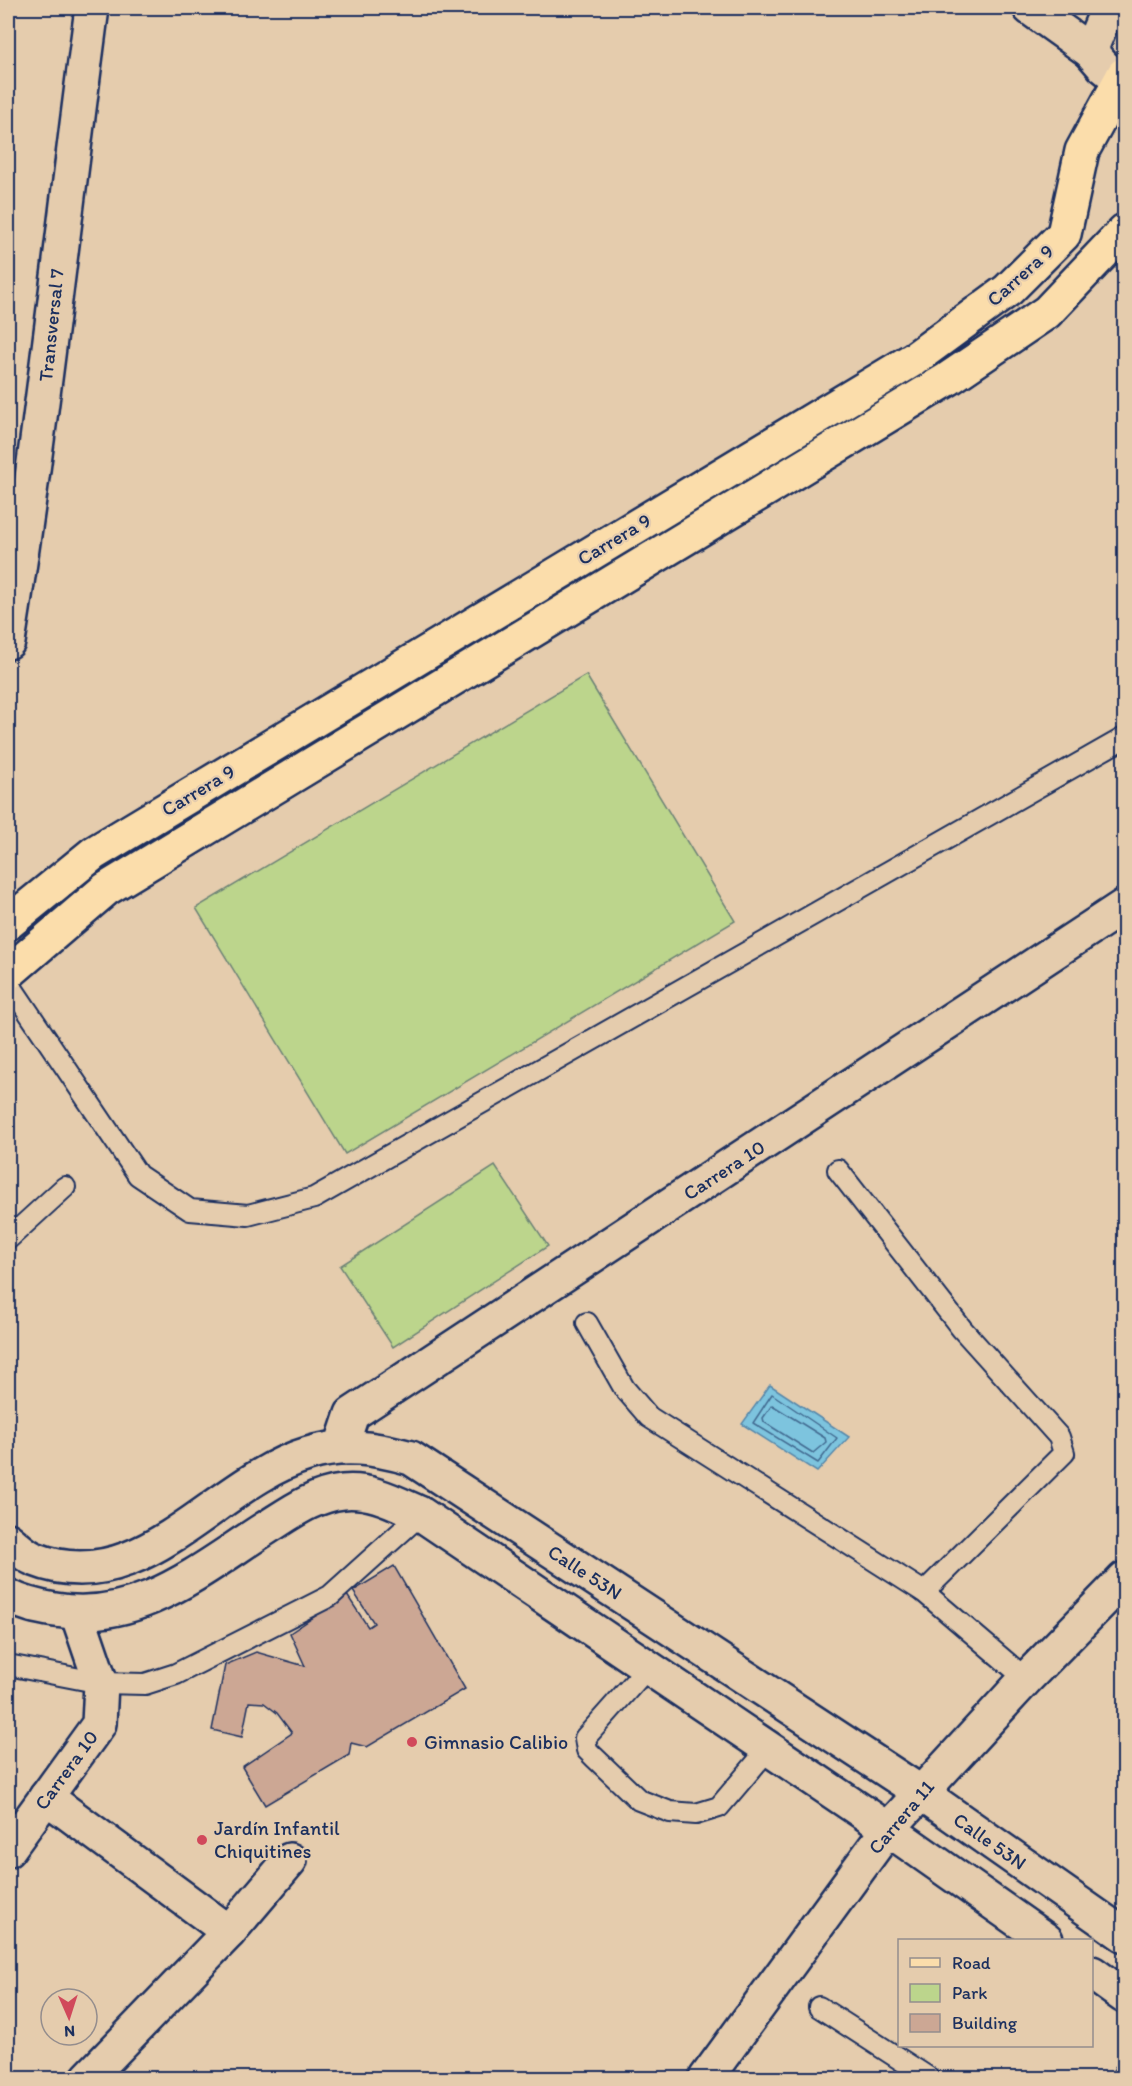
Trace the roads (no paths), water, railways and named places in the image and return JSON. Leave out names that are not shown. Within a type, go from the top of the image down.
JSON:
[{"type":"main road","name":"Carrera 9","points":[[8,922],[94,853],[914,359],[1008,290],[1064,234],[1082,151],[1123,79]]},
{"type":"main road","name":"Carrera 9","points":[[8,973],[106,889],[948,379],[1047,312],[1125,231]]},
{"type":"street","name":"Transversal 7","points":[[8,642],[44,401],[49,334],[92,8]]},
{"type":"street","points":[[1030,8],[1090,51],[1123,79]]},
{"type":"street","points":[[1090,51],[1108,8]]},
{"type":"street","name":"Carrera 10","points":[[341,1447],[352,1414],[1125,906]]},
{"type":"street","name":"Calle 53N","points":[[8,1540],[32,1558],[69,1568],[113,1565],[150,1549],[275,1468],[307,1454],[341,1447],[373,1447],[411,1458],[920,1792],[1125,1935]]},
{"type":"street","points":[[8,1596],[23,1604],[77,1613],[119,1610],[166,1592],[308,1501],[343,1492],[375,1494],[422,1514],[888,1828],[1043,1939]]},
{"type":"street","name":"Carrera 11","points":[[706,2079],[888,1828],[1026,1679],[1125,1579]]},
{"type":"street","name":"Carrera 10","points":[[8,1850],[99,1724],[101,1683],[77,1613]]},
{"type":"street","points":[[46,1797],[229,1932]]},
{"type":"street","points":[[88,2079],[229,1932],[290,1860]]},
{"type":"street","points":[[1093,1974],[1125,1996]]},
{"type":"lane","points":[[8,982],[138,1175],[190,1210],[248,1215],[314,1198],[1125,738]]},
{"type":"lane","points":[[838,1170],[962,1329],[1059,1437],[1064,1453],[924,1592]]},
{"type":"lane","points":[[8,1239],[65,1186]]},
{"type":"lane","points":[[587,1323],[624,1389],[649,1417],[924,1592],[1026,1679]]},
{"type":"lane","points":[[8,1665],[101,1683],[145,1684],[176,1674],[319,1601],[380,1553],[422,1514]]},
{"type":"lane","points":[[649,1666],[585,1738],[587,1750],[639,1800],[670,1812],[696,1814],[719,1807],[769,1748]]},
{"type":"lane","points":[[819,2007],[922,2077]]},
{"type":"lane","points":[[1122,2079],[1125,2074]]},
{"type":"water","points":[[770,1385],[849,1437],[817,1472],[742,1424]]},
{"type":"place","name":"Gimnasio Calibio","points":[[412,1742]]},
{"type":"place","name":"Jardín Infantil Chiquitines","points":[[202,1840]]}]
